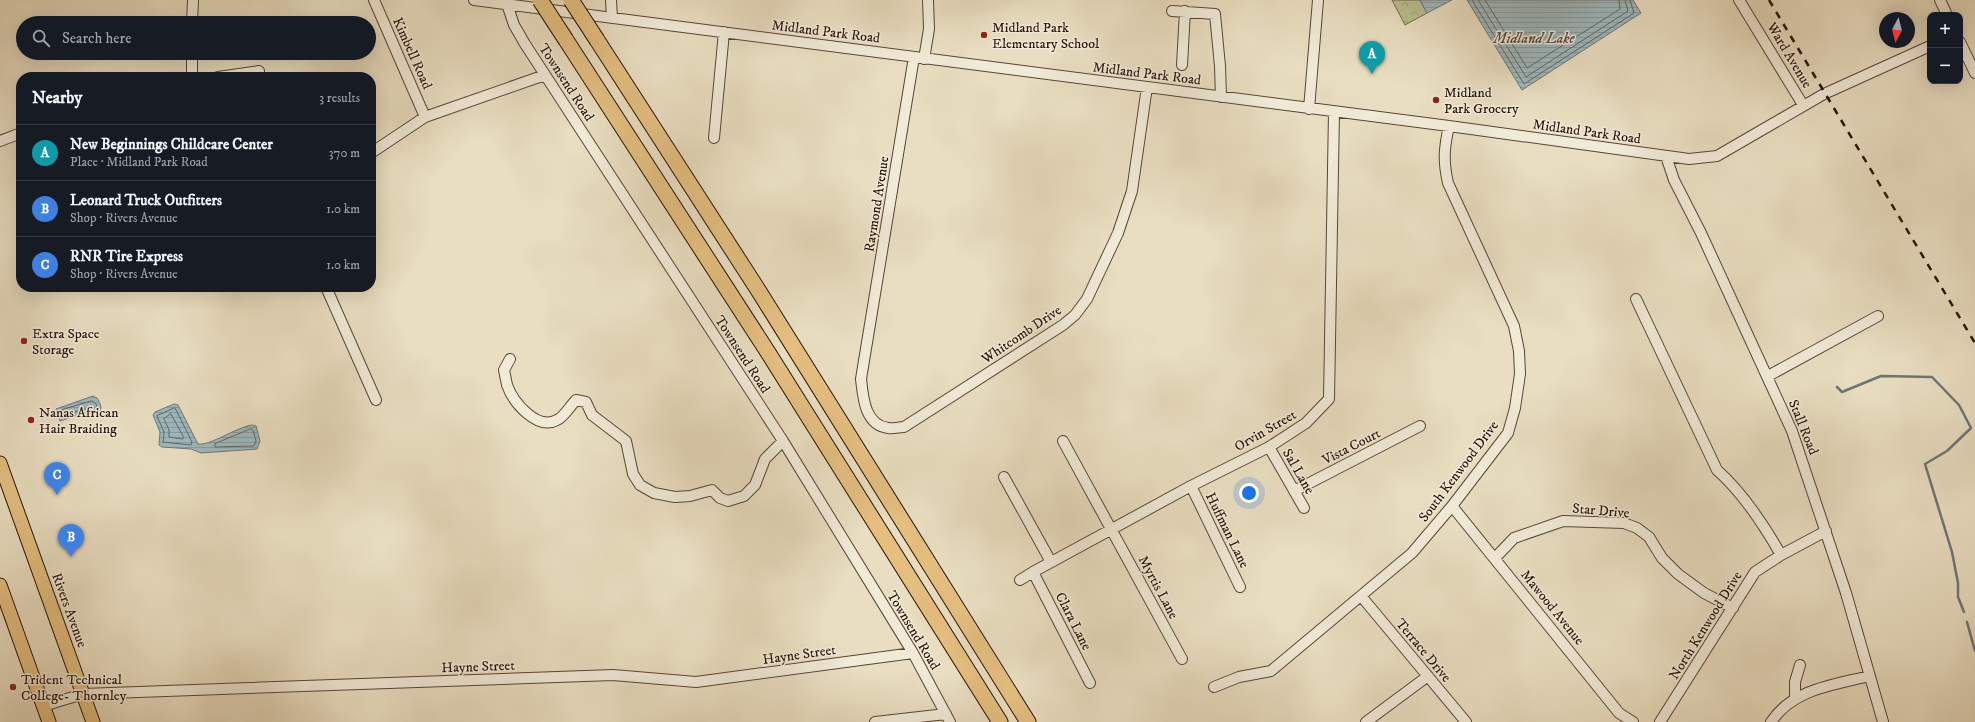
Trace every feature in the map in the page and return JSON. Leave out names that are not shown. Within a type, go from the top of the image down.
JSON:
[{"type":"highway","points":[[540,0],[769,354],[1000,722]]},
{"type":"highway","points":[[571,0],[760,293],[1028,722]]},
{"type":"main road","name":"Rivers Avenue","points":[[1,468],[93,722]]},
{"type":"main road","points":[[0,585],[49,722]]},
{"type":"street","points":[[192,16],[193,0]]},
{"type":"street","name":"Kimbell Road","points":[[374,0],[425,117]]},
{"type":"street","name":"Midland Park Road","points":[[474,0],[1449,126],[1689,159],[1717,156],[1824,94],[1927,49]]},
{"type":"street","points":[[611,0],[612,18]]},
{"type":"street","name":"Raymond Avenue","points":[[865,356],[919,58],[929,29],[928,0]]},
{"type":"street","points":[[1309,109],[1318,0]]},
{"type":"street","name":"Ward Avenue","points":[[1739,0],[1803,105]]},
{"type":"street","name":"Townsend Road","points":[[507,4],[514,25],[545,75],[783,441],[913,653],[948,718]]},
{"type":"street","points":[[1172,11],[1215,14],[1220,66],[1221,97]]},
{"type":"street","points":[[1182,64],[1185,12]]},
{"type":"street","points":[[714,138],[724,32]]},
{"type":"street","points":[[1963,48],[1975,74]]},
{"type":"street","points":[[1963,59],[1975,74]]},
{"type":"street","points":[[192,60],[192,72]]},
{"type":"street","points":[[251,72],[258,71]]},
{"type":"street","points":[[376,150],[425,117],[545,75]]},
{"type":"street","name":"Whitcomb Drive","points":[[865,356],[861,379],[863,403],[870,415],[878,424],[889,429],[904,427],[1063,325],[1075,315],[1087,299],[1118,233],[1132,191],[1147,87]]},
{"type":"street","name":"Orvin Street","points":[[1020,580],[1191,486],[1269,447],[1306,423],[1328,399],[1334,112]]},
{"type":"street","name":"South Kenwood Drive","points":[[1214,687],[1239,677],[1271,671],[1412,553],[1452,506],[1508,433],[1515,408],[1520,374],[1519,351],[1514,326],[1448,183],[1443,152],[1449,126]]},
{"type":"street","points":[[0,141],[16,136]]},
{"type":"street","name":"Stall Road","points":[[1666,156],[1674,180],[1768,376],[1792,431],[1846,593],[1869,676],[1884,722]]},
{"type":"street","points":[[328,292],[376,400]]},
{"type":"street","points":[[1636,299],[1717,470],[1734,484],[1768,532],[1781,555]]},
{"type":"street","points":[[1768,376],[1878,316]]},
{"type":"street","points":[[510,359],[504,370],[508,386],[522,408],[534,420],[543,423],[557,420],[576,400],[586,402],[592,415],[626,441],[634,474],[640,485],[654,493],[675,497],[690,496],[712,490],[720,498],[728,501],[744,496],[755,485],[765,459],[783,441]]},
{"type":"street","name":"Vista Court","points":[[1294,490],[1420,426]]},
{"type":"street","name":"Myrtis Lane","points":[[1063,441],[1182,659]]},
{"type":"street","name":"Sal Lane","points":[[1269,447],[1304,508]]},
{"type":"street","points":[[1004,477],[1051,562]]},
{"type":"street","name":"Huffman Lane","points":[[1191,486],[1240,587]]},
{"type":"street","name":"Mawood Avenue","points":[[1452,506],[1619,713],[1633,722]]},
{"type":"street","name":"Star Drive","points":[[1495,558],[1514,538],[1564,521],[1624,524],[1637,528],[1649,537],[1662,558],[1682,577],[1704,593],[1733,608]]},
{"type":"street","name":"North Kenwood Drive","points":[[1660,722],[1755,572],[1781,555],[1826,531]]},
{"type":"street","name":"Clara Lane","points":[[1033,572],[1090,683]]},
{"type":"street","name":"Terrace Drive","points":[[1361,596],[1466,722]]},
{"type":"street","name":"Hayne Street","points":[[43,706],[83,694],[613,675],[696,682],[913,653]]},
{"type":"street","points":[[1795,698],[1795,682],[1800,664]]},
{"type":"street","points":[[1366,722],[1428,676]]},
{"type":"street","points":[[1771,722],[1777,713],[1795,698],[1818,688],[1869,676]]},
{"type":"street","points":[[875,722],[948,718]]},
{"type":"green space","points":[[1392,0],[1420,0],[1427,13],[1405,25]]},
{"type":"water","points":[[1420,0],[1452,0],[1427,13]]},
{"type":"water","name":"Midland Lake","points":[[1467,0],[1633,0],[1641,13],[1522,90]]},
{"type":"water","points":[[93,396],[97,398],[100,404],[101,409],[99,413],[84,413],[60,421],[56,409]]},
{"type":"water","points":[[174,404],[178,405],[198,444],[209,442],[246,426],[252,425],[256,426],[260,441],[257,449],[201,453],[191,449],[162,447],[159,445],[160,432],[153,415],[155,412]]},
{"type":"waterway","points":[[1837,387],[1842,392],[1881,376],[1932,377],[1959,405],[1971,428],[1947,451],[1925,464],[1952,552],[1958,583],[1958,597],[1964,612]]},
{"type":"waterway","points":[[1967,622],[1975,651]]},
{"type":"railway","points":[[1769,0],[1975,343]]},
{"type":"place","name":"Midland Park Elementary School","points":[[984,35]]},
{"type":"place","name":"New Beginnings Childcare Center","points":[[1372,74]]},
{"type":"place","name":"Midland Park Grocery","points":[[1436,100]]},
{"type":"place","name":"Extra Space Storage","points":[[24,341]]},
{"type":"place","name":"Nanas African Hair Braiding","points":[[31,420]]},
{"type":"place","name":"RNR Tire Express","points":[[57,495]]},
{"type":"place","name":"Leonard Truck Outfitters","points":[[71,557]]},
{"type":"place","name":"Trident Technical College- Thornley","points":[[13,687]]}]
